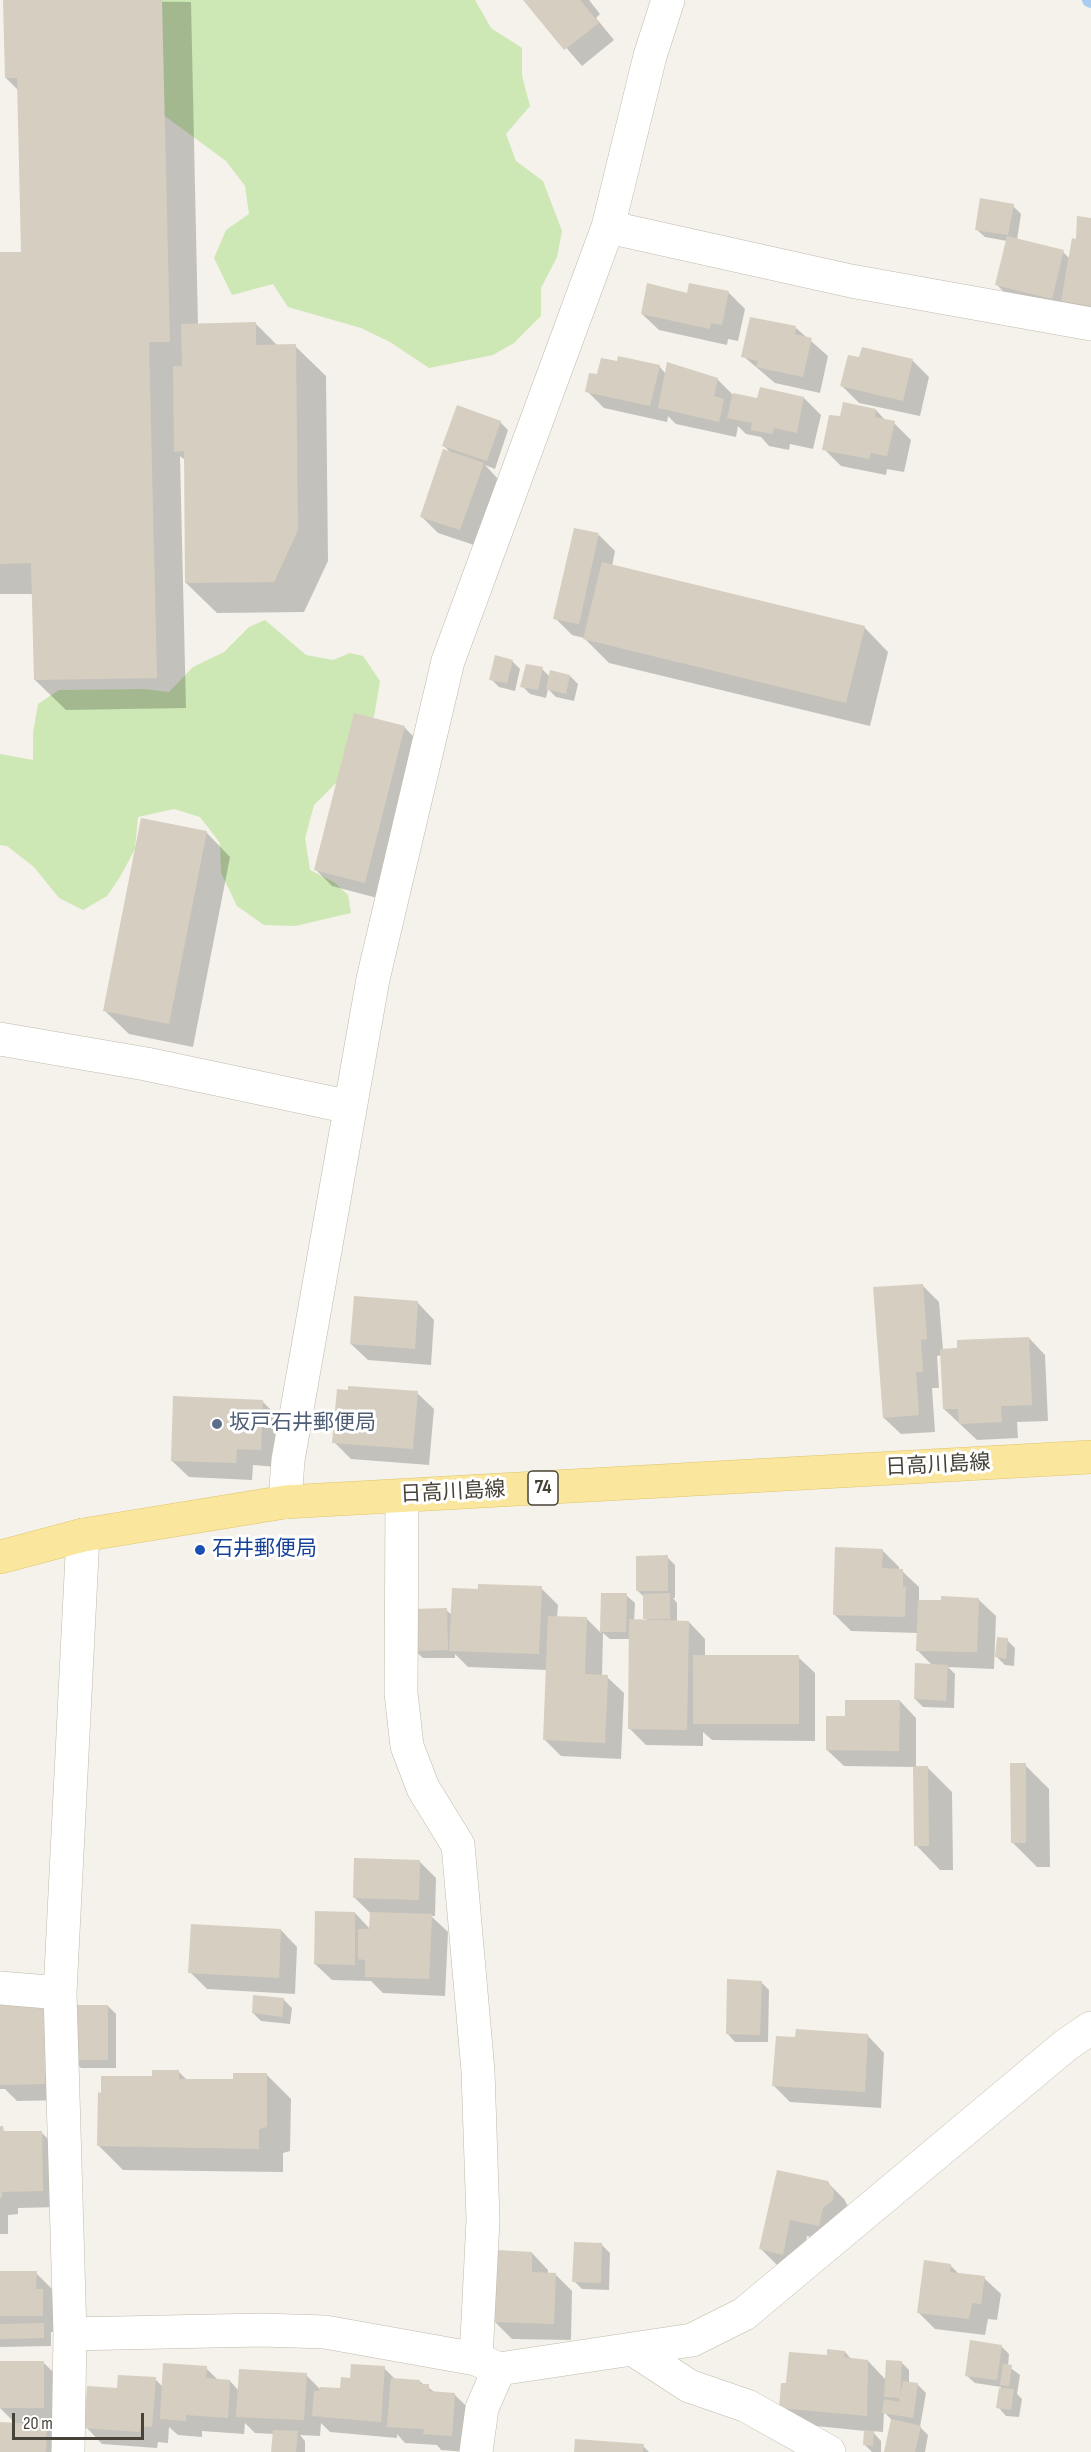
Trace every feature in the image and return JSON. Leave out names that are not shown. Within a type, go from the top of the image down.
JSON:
[{"type":"main road","name":"日高川島線","points":[[0,1557],[83,1535],[285,1502],[1091,1457]]},
{"type":"street","points":[[285,1502],[288,1460],[373,979],[448,661],[608,227],[650,56],[668,0]]},
{"type":"street","points":[[608,227],[840,279],[1091,324]]},
{"type":"street","points":[[0,1039],[147,1064],[350,1107]]},
{"type":"street","points":[[402,1496],[401,1693],[407,1746],[423,1788],[458,1845],[478,2071],[487,2364],[476,2452]]},
{"type":"street","points":[[68,2452],[70,2334],[60,1993],[83,1535]]},
{"type":"street","points":[[0,1988],[60,1993]]},
{"type":"street","points":[[70,2334],[262,2330],[325,2332],[487,2364],[634,2350],[692,2340],[744,2314],[1066,2045],[1091,2028]]},
{"type":"street","points":[[634,2350],[689,2386],[747,2406],[829,2452]]},
{"type":"green space","points":[[125,0],[475,0],[491,28],[522,48],[522,76],[530,106],[506,134],[516,161],[543,181],[562,231],[557,257],[541,288],[541,316],[514,343],[493,355],[429,368],[390,342],[361,328],[288,307],[273,284],[232,295],[214,258],[226,230],[249,214],[245,186],[226,161],[143,100]]},
{"type":"green space","points":[[265,620],[306,655],[333,660],[350,653],[363,656],[380,681],[374,717],[348,746],[338,781],[314,805],[305,838],[310,870],[334,882],[348,895],[351,913],[295,926],[264,925],[237,906],[221,873],[220,843],[200,817],[174,809],[138,817],[135,849],[120,877],[107,896],[83,910],[59,898],[34,867],[7,846],[0,845],[0,754],[33,760],[33,733],[38,704],[59,690],[144,689],[169,692],[193,667],[224,652],[249,627]]},
{"type":"building","points":[[3,0],[162,0],[170,342],[149,342],[157,678],[34,680],[31,563],[0,564],[0,252],[21,252],[17,78],[5,78]]},
{"type":"building","points":[[523,0],[580,0],[599,23],[564,50]]},
{"type":"building","points":[[980,198],[1014,204],[1008,235],[975,230]]},
{"type":"building","points":[[1077,216],[1091,218],[1091,306],[1061,301],[1072,238],[1076,239]]},
{"type":"building","points":[[1007,236],[1064,250],[1052,299],[995,285]]},
{"type":"building","points":[[647,283],[687,293],[689,283],[729,291],[722,325],[711,323],[710,329],[641,314]]},
{"type":"building","points":[[750,317],[796,326],[795,334],[812,338],[803,377],[756,367],[758,361],[741,357]]},
{"type":"building","points":[[256,322],[256,345],[296,344],[298,530],[274,582],[185,583],[184,451],[174,452],[173,366],[182,366],[181,324]]},
{"type":"building","points":[[862,347],[913,359],[903,401],[840,386],[848,355],[859,357]]},
{"type":"building","points":[[618,356],[660,365],[650,406],[585,392],[589,373],[597,374],[601,358],[617,361]]},
{"type":"building","points":[[667,362],[718,378],[714,396],[724,399],[719,422],[658,408]]},
{"type":"building","points":[[760,387],[804,397],[797,433],[774,428],[772,434],[751,430],[752,423],[727,418],[733,393],[757,398]]},
{"type":"building","points":[[843,402],[876,409],[875,417],[895,421],[887,456],[871,453],[869,459],[822,450],[829,415],[840,416]]},
{"type":"building","points":[[457,405],[501,421],[487,461],[442,446]]},
{"type":"building","points":[[443,449],[484,463],[460,530],[420,517]]},
{"type":"building","points":[[574,528],[599,533],[579,624],[553,619]]},
{"type":"building","points":[[602,562],[865,626],[846,703],[583,639]]},
{"type":"building","points":[[495,655],[513,660],[507,683],[489,680]]},
{"type":"building","points":[[526,664],[543,667],[538,690],[520,687]]},
{"type":"building","points":[[550,670],[570,675],[566,694],[546,689]]},
{"type":"building","points":[[354,713],[405,726],[365,883],[314,870]]},
{"type":"building","points":[[141,818],[207,831],[169,1024],[103,1011]]},
{"type":"building","points":[[923,1284],[927,1339],[921,1340],[923,1372],[916,1372],[919,1415],[883,1418],[873,1287]]},
{"type":"building","points":[[354,1296],[418,1301],[415,1349],[350,1344]]},
{"type":"building","points":[[1029,1337],[1032,1405],[1001,1406],[1002,1422],[959,1424],[958,1409],[943,1409],[940,1349],[957,1348],[957,1340]]},
{"type":"building","points":[[348,1386],[418,1391],[413,1449],[332,1443],[337,1389],[348,1390]]},
{"type":"building","name":"坂戸石井郵便局","points":[[173,1396],[263,1400],[261,1450],[237,1449],[236,1463],[171,1461]]},
{"type":"building","points":[[835,1547],[883,1549],[882,1568],[903,1569],[903,1587],[906,1587],[905,1617],[833,1615]]},
{"type":"building","points":[[668,1555],[668,1591],[636,1591],[636,1556]]},
{"type":"building","points":[[478,1584],[542,1586],[539,1654],[449,1651],[452,1588],[478,1589]]},
{"type":"building","points":[[601,1593],[627,1593],[626,1632],[600,1632]]},
{"type":"building","points":[[670,1593],[670,1619],[643,1619],[643,1594]]},
{"type":"building","points":[[941,1596],[979,1598],[977,1652],[916,1651],[918,1600],[941,1600]]},
{"type":"building","points":[[447,1608],[448,1650],[413,1651],[413,1609]]},
{"type":"building","points":[[548,1616],[587,1617],[585,1674],[608,1675],[605,1743],[543,1740]]},
{"type":"building","points":[[629,1619],[689,1621],[687,1730],[628,1729]]},
{"type":"building","points":[[997,1637],[1008,1638],[1006,1659],[995,1657]]},
{"type":"building","points":[[693,1655],[799,1655],[799,1724],[693,1724]]},
{"type":"building","points":[[915,1663],[948,1665],[946,1701],[914,1699]]},
{"type":"building","points":[[845,1700],[900,1700],[899,1751],[826,1750],[826,1716],[845,1716]]},
{"type":"building","points":[[1010,1763],[1026,1763],[1026,1843],[1011,1843]]},
{"type":"building","points":[[913,1766],[928,1766],[929,1846],[914,1846]]},
{"type":"building","points":[[354,1858],[420,1860],[419,1900],[353,1898]]},
{"type":"building","points":[[315,1911],[355,1912],[355,1965],[314,1964]]},
{"type":"building","points":[[370,1912],[432,1914],[429,1979],[365,1977],[365,1960],[358,1959],[358,1929],[369,1929]]},
{"type":"building","points":[[191,1924],[281,1929],[279,1978],[188,1973]]},
{"type":"building","points":[[727,1979],[762,1981],[760,2035],[726,2034]]},
{"type":"building","points":[[253,1995],[284,1998],[282,2017],[252,2013]]},
{"type":"building","points":[[0,2002],[42,2007],[46,2010],[50,2074],[45,2074],[45,2084],[0,2085]]},
{"type":"building","points":[[71,2005],[108,2005],[108,2060],[71,2060]]},
{"type":"building","points":[[796,2029],[868,2034],[865,2092],[772,2086],[776,2036],[795,2037]]},
{"type":"building","points":[[152,2070],[179,2070],[179,2079],[233,2079],[233,2073],[267,2073],[267,2127],[259,2129],[259,2149],[97,2146],[98,2092],[101,2093],[101,2076],[152,2076]]},
{"type":"building","points":[[0,2126],[3,2126],[4,2131],[42,2131],[43,2191],[2,2192],[2,2198],[0,2198]]},
{"type":"building","points":[[777,2170],[828,2181],[834,2192],[833,2200],[823,2208],[819,2226],[790,2220],[783,2255],[759,2249]]},
{"type":"building","points":[[574,2242],[602,2243],[601,2283],[572,2282]]},
{"type":"building","points":[[496,2250],[532,2252],[532,2272],[556,2273],[554,2324],[494,2322]]},
{"type":"building","points":[[924,2260],[951,2264],[950,2272],[985,2276],[981,2304],[972,2303],[969,2319],[917,2313]]},
{"type":"building","points":[[0,2271],[37,2271],[36,2289],[43,2289],[43,2316],[0,2316]]},
{"type":"building","points":[[44,2323],[44,2338],[0,2339],[0,2324]]},
{"type":"building","points":[[970,2340],[1002,2345],[997,2380],[965,2376]]},
{"type":"building","points":[[827,2349],[845,2351],[844,2357],[868,2360],[867,2416],[779,2408],[781,2383],[786,2383],[789,2352],[827,2355]]},
{"type":"building","points":[[886,2360],[902,2361],[900,2398],[884,2397]]},
{"type":"building","points":[[0,2361],[44,2361],[44,2408],[0,2408]]},
{"type":"building","points":[[163,2363],[207,2366],[206,2378],[230,2380],[228,2418],[186,2415],[186,2421],[160,2419]]},
{"type":"building","points":[[351,2364],[385,2366],[381,2422],[312,2416],[314,2391],[319,2391],[320,2387],[340,2388],[341,2377],[350,2378]]},
{"type":"building","points":[[1003,2364],[1012,2365],[1009,2386],[1000,2385]]},
{"type":"building","points":[[239,2369],[307,2373],[304,2420],[236,2417]]},
{"type":"building","points":[[118,2375],[156,2377],[152,2427],[141,2426],[140,2432],[84,2428],[87,2386],[117,2388]]},
{"type":"building","points":[[391,2378],[420,2380],[420,2384],[429,2384],[429,2391],[455,2393],[452,2436],[423,2434],[424,2429],[387,2427]]},
{"type":"building","points":[[903,2381],[918,2383],[913,2418],[882,2413],[884,2399],[899,2402]]},
{"type":"building","points":[[999,2388],[1014,2389],[1011,2410],[996,2408]]},
{"type":"building","points":[[891,2419],[921,2426],[915,2452],[884,2452]]},
{"type":"building","points":[[0,2422],[47,2425],[46,2452],[0,2452]]},
{"type":"building","points":[[273,2430],[298,2431],[296,2452],[271,2452]]},
{"type":"building","points":[[864,2430],[874,2431],[873,2446],[863,2445]]},
{"type":"building","points":[[575,2439],[644,2444],[643,2452],[574,2452]]},
{"type":"place","name":"坂戸石井郵便局","points":[[217,1424]]},
{"type":"place","name":"石井郵便局","points":[[200,1550]]}]
